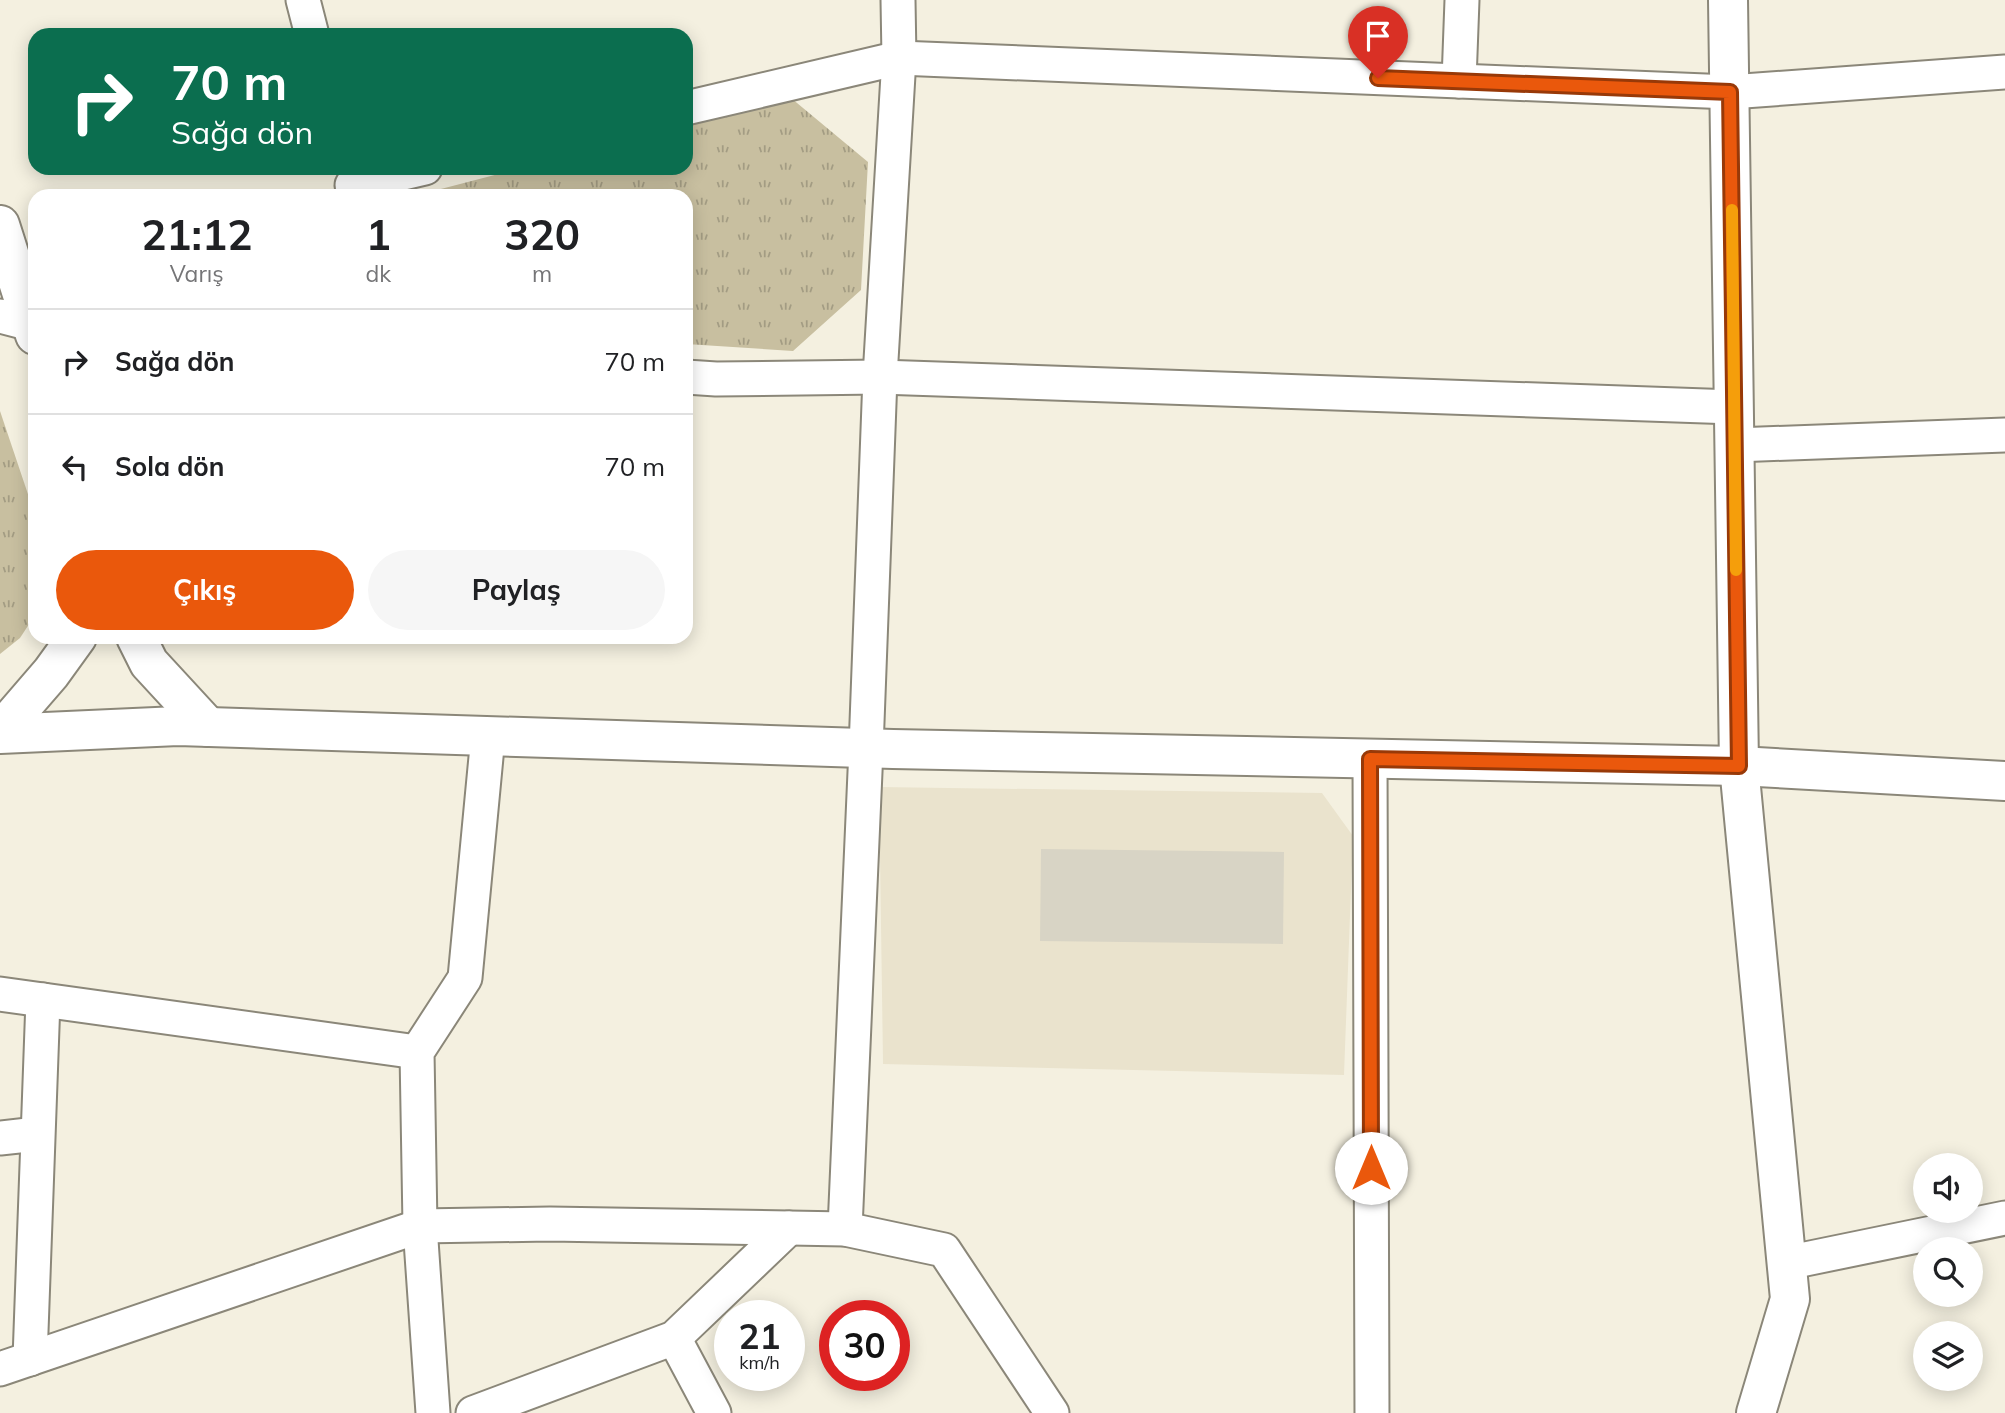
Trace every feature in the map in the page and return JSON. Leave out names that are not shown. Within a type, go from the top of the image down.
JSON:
[{"type":"street","points":[[303,0],[310,28]]},
{"type":"street","points":[[845,1229],[880,377],[899,58],[898,0]]},
{"type":"street","points":[[1459,81],[1462,0]]},
{"type":"street","points":[[1728,0],[1739,766],[1790,1299],[1756,1413]]},
{"type":"street","points":[[693,106],[899,58],[1730,92],[2005,72]]},
{"type":"street","points":[[351,183],[390,175]]},
{"type":"street","points":[[0,225],[25,325]]},
{"type":"street","points":[[693,377],[880,377],[1734,407]]},
{"type":"street","points":[[1735,445],[2005,435]]},
{"type":"street","points":[[0,733],[72,644]]},
{"type":"street","points":[[140,644],[149,663],[208,727]]},
{"type":"street","points":[[0,733],[178,726],[866,749],[1739,766],[2005,782]]},
{"type":"street","points":[[433,1413],[420,1226],[417,1052],[465,978],[488,736]]},
{"type":"street","points":[[1370,759],[1372,1413]]},
{"type":"street","points":[[0,994],[417,1052]]},
{"type":"street","points":[[43,1000],[37,1134],[15,1364],[420,1226],[550,1224],[845,1229],[944,1250],[1052,1413]]},
{"type":"street","points":[[0,1138],[37,1134]]},
{"type":"street","points":[[1786,1263],[2005,1218]]},
{"type":"street","points":[[473,1413],[674,1338],[789,1228]]},
{"type":"street","points":[[674,1338],[714,1413]]},
{"type":"shaded area","points":[[879,787],[1322,793],[1353,836],[1344,1075],[883,1064]]},
{"type":"green space","points":[[791,98],[868,162],[861,290],[793,351],[693,344],[693,189],[441,189],[495,175],[693,175],[693,123]]},
{"type":"green space","points":[[0,411],[28,494],[28,626],[20,638],[0,654]]},
{"type":"building","points":[[1041,849],[1284,852],[1283,944],[1040,941]]},
{"type":"slow traffic","points":[[1732,210],[1736,570]]},
{"type":"route","points":[[1371,1168],[1370,759],[1739,766],[1730,92],[1378,78]]}]
